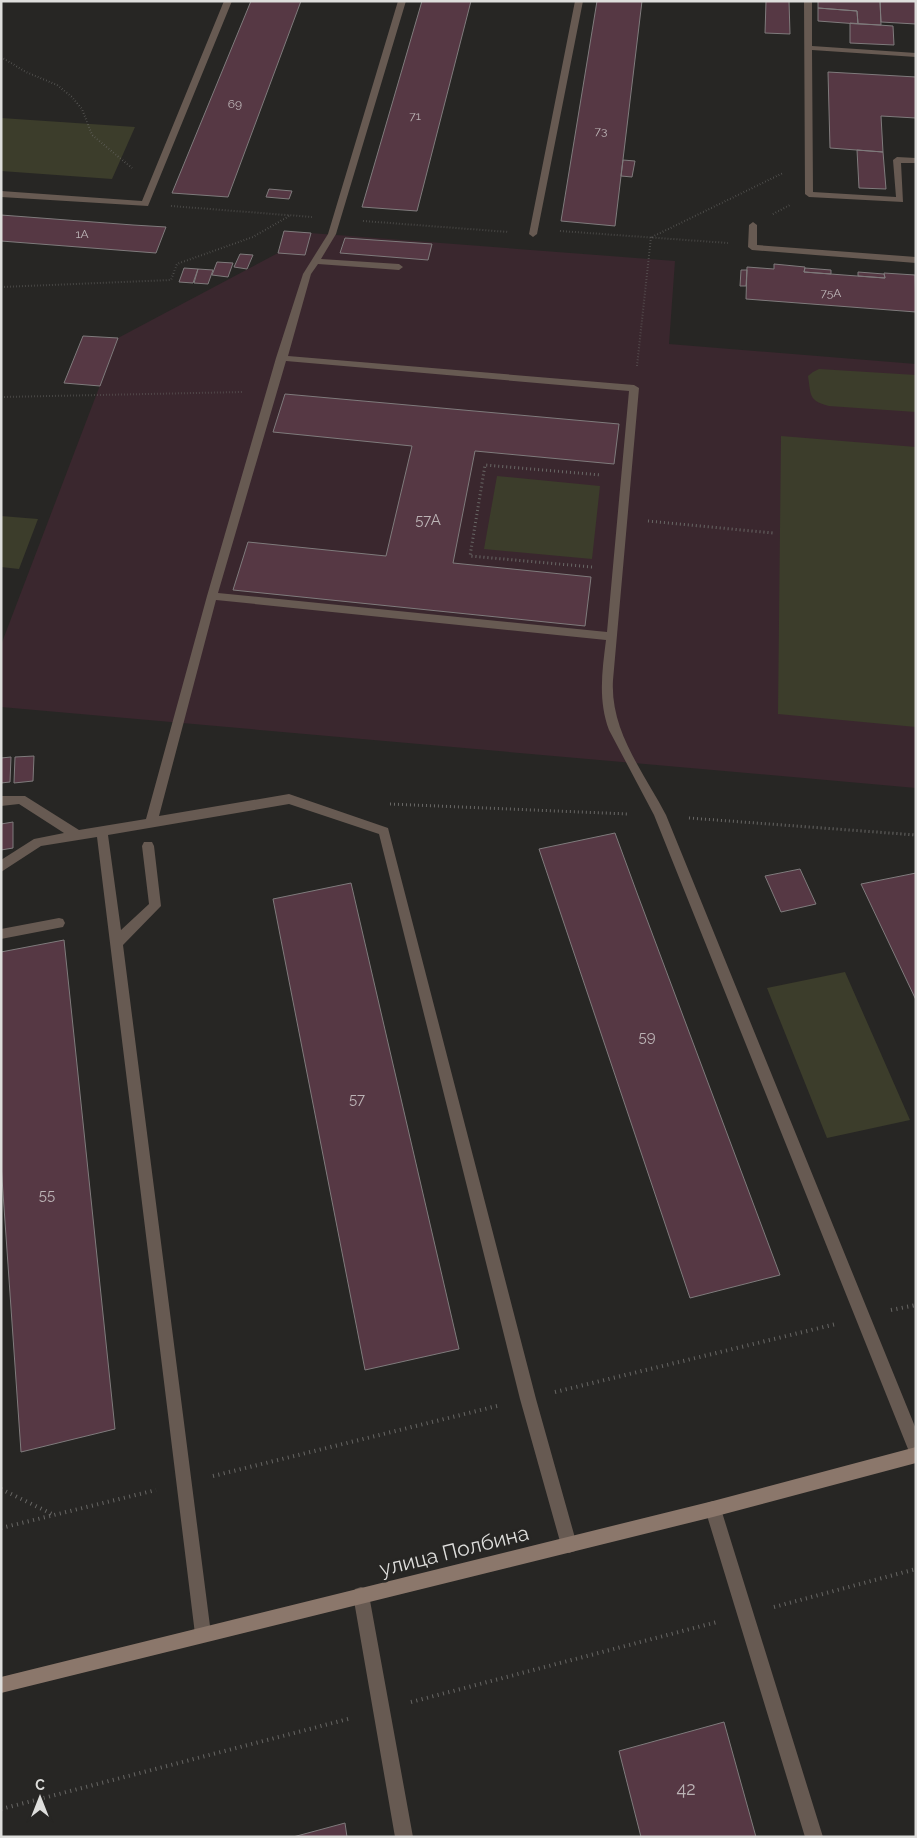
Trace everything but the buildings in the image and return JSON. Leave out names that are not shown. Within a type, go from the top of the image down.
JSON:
[{"type":"street","name":"улица Полбина","points":[[1,1685],[569,1545],[916,1455]]},
{"type":"lane","points":[[1,194],[146,204],[228,1]]},
{"type":"lane","points":[[151,823],[212,596],[281,358],[307,274],[332,234],[402,1]]},
{"type":"lane","points":[[533,234],[579,1]]},
{"type":"lane","points":[[808,1],[810,48],[809,194],[900,200],[897,160],[916,161]]},
{"type":"lane","points":[[810,48],[916,55]]},
{"type":"lane","points":[[753,225],[752,247],[916,260]]},
{"type":"lane","points":[[315,261],[398,268]]},
{"type":"lane","points":[[281,358],[634,388],[606,686],[607,707],[614,727],[660,815],[864,1317],[916,1450]]},
{"type":"lane","points":[[212,596],[612,637]]},
{"type":"lane","points":[[1,802],[21,799],[77,835]]},
{"type":"lane","points":[[1,867],[38,842],[289,799],[384,830],[528,1399],[569,1545]]},
{"type":"lane","points":[[102,830],[203,1634]]},
{"type":"lane","points":[[116,943],[154,906],[148,846]]},
{"type":"lane","points":[[1,934],[59,923]]},
{"type":"lane","points":[[712,1509],[814,1837]]},
{"type":"lane","points":[[361,1595],[404,1837]]},
{"type":"path","points":[[1,57],[26,72],[57,85],[72,96],[82,109],[92,135],[153,186]]},
{"type":"path","points":[[651,237],[809,160]]},
{"type":"path","points":[[753,225],[809,194]]},
{"type":"path","points":[[146,204],[533,234],[567,230],[752,244]]},
{"type":"path","points":[[1,287],[171,280],[177,264],[253,237],[290,215]]},
{"type":"path","points":[[634,388],[651,237]]},
{"type":"path","points":[[1,397],[272,392]]},
{"type":"path","points":[[618,569],[470,556],[485,465],[627,477]]},
{"type":"path","points":[[623,518],[773,533]]},
{"type":"path","points":[[387,804],[660,815],[916,835]]},
{"type":"path","points":[[1,1528],[916,1305]]},
{"type":"path","points":[[1,1489],[54,1515]]},
{"type":"path","points":[[1,1809],[916,1569]]},
{"type":"shaded area","points":[[284,231],[675,261],[669,344],[916,364],[916,788],[1,707],[1,645],[118,338],[278,253]]},
{"type":"green space","points":[[1,118],[135,127],[112,179],[1,171]]},
{"type":"green space","points":[[819,369],[916,375],[916,412],[829,406],[818,402],[812,397],[808,376]]},
{"type":"green space","points":[[781,436],[916,447],[916,727],[778,714]]},
{"type":"green space","points":[[497,476],[600,486],[592,559],[484,549]]},
{"type":"green space","points":[[1,516],[38,519],[19,569],[1,567]]},
{"type":"green space","points":[[845,972],[910,1120],[827,1138],[767,988]]}]
